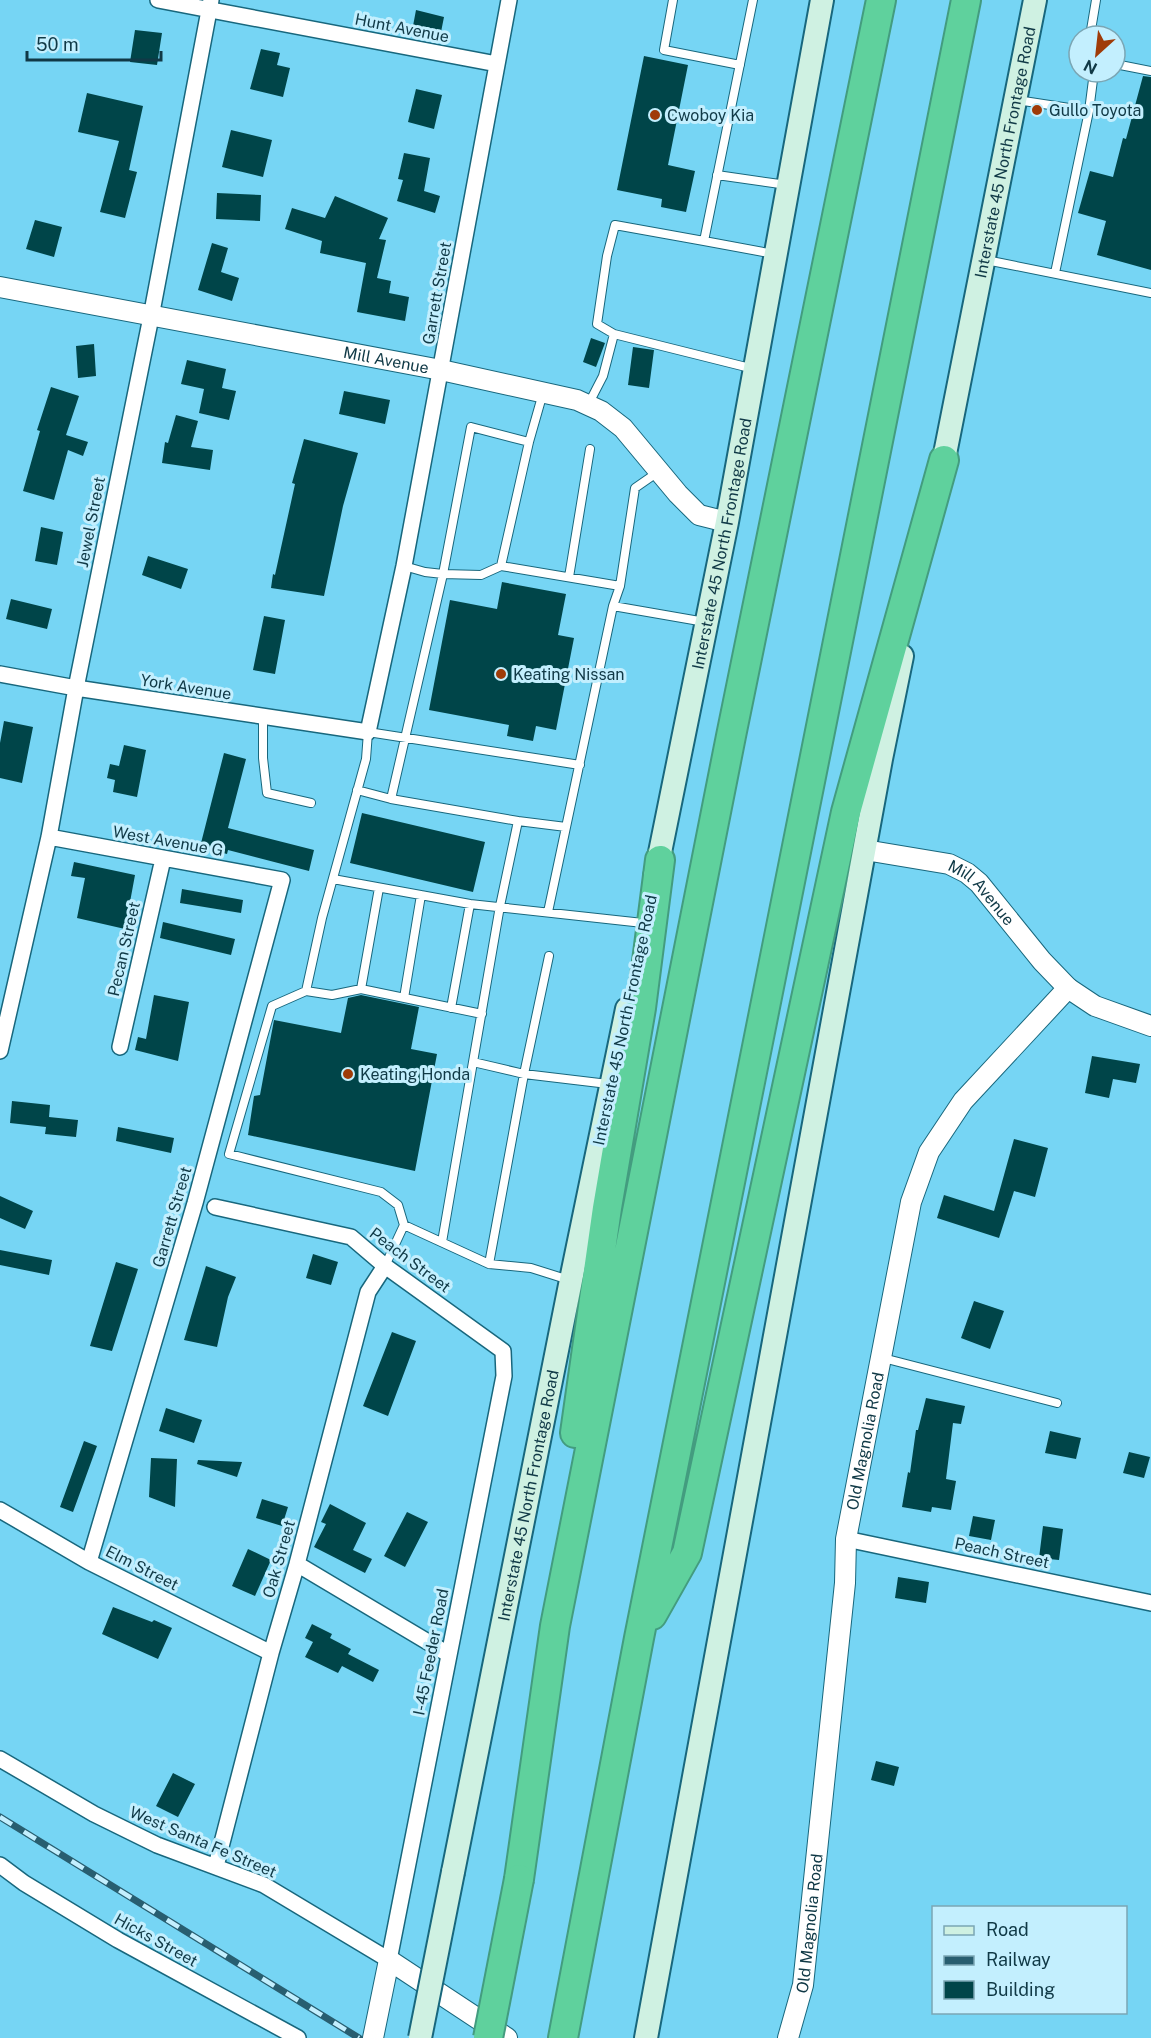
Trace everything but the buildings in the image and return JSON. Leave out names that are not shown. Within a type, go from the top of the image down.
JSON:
[{"type":"highway","points":[[488,2038],[519,1879],[555,1626],[733,725],[881,0]]},
{"type":"highway","points":[[563,2038],[639,1638],[966,0]]},
{"type":"highway","points":[[639,1638],[687,1553],[846,812],[944,460]]},
{"type":"highway","points":[[555,1626],[563,1531],[582,1380],[640,1008],[660,860]]},
{"type":"main road","name":"Interstate 45 North Frontage Road","points":[[420,2038],[571,1280],[613,1084],[643,923],[660,860],[727,522],[822,0]]},
{"type":"main road","name":"Interstate 45 North Frontage Road","points":[[646,2038],[881,759],[944,460],[1035,0]]},
{"type":"street","name":"Hunt Avenue","points":[[158,0],[210,5],[497,64]]},
{"type":"street","name":"Garrett Street","points":[[368,732],[404,566],[509,0]]},
{"type":"street","name":"Jewel Street","points":[[0,1051],[49,837],[210,5]]},
{"type":"street","name":"Mill Avenue","points":[[0,287],[441,370],[576,400],[601,411],[623,428],[678,494],[699,515],[727,522]]},
{"type":"street","name":"York Avenue","points":[[0,674],[76,688],[368,732]]},
{"type":"street","name":"West Avenue G","points":[[49,837],[282,880]]},
{"type":"street","name":"Mill Avenue","points":[[865,850],[950,864],[967,873],[979,883],[1042,961],[1068,988]]},
{"type":"street","name":"Pecan Street","points":[[120,1047],[163,859]]},
{"type":"street","name":"Garrett Street","points":[[89,1562],[195,1203],[282,880]]},
{"type":"street","points":[[1068,988],[1095,1006],[1151,1026]]},
{"type":"street","name":"Old Magnolia Road","points":[[789,2038],[803,1985],[845,1583],[846,1539],[911,1202],[929,1152],[963,1101],[1068,988]]},
{"type":"street","name":"Peach Street","points":[[215,1207],[351,1237],[385,1266],[502,1351]]},
{"type":"street","name":"Oak Street","points":[[216,1866],[368,1292],[385,1266]]},
{"type":"street","name":"I-45 Feeder Road","points":[[389,1960],[504,1377],[502,1351]]},
{"type":"street","name":"Elm Street","points":[[0,1510],[89,1562],[271,1653]]},
{"type":"street","name":"Peach Street","points":[[846,1539],[1151,1603]]},
{"type":"street","points":[[297,1564],[448,1654]]},
{"type":"street","name":"West Santa Fe Street","points":[[0,1759],[157,1845],[264,1884],[389,1960]]},
{"type":"street","name":"Hicks Street","points":[[0,1865],[24,1883],[118,1940],[298,2038]]},
{"type":"street","points":[[373,2038],[389,1960],[507,2038]]},
{"type":"lane","points":[[673,0],[664,50],[740,65]]},
{"type":"lane","points":[[704,241],[753,0]]},
{"type":"lane","points":[[1092,24],[1096,0]]},
{"type":"lane","points":[[1127,66],[1151,71]]},
{"type":"lane","points":[[1055,273],[1089,111],[1092,84]]},
{"type":"lane","points":[[1015,100],[1089,111]]},
{"type":"lane","points":[[717,175],[789,185]]},
{"type":"lane","points":[[755,369],[614,334],[597,324],[607,256],[615,225],[776,255]]},
{"type":"lane","points":[[984,260],[1151,293]]},
{"type":"lane","points":[[588,405],[603,376],[614,334]]},
{"type":"lane","points":[[501,566],[543,391]]},
{"type":"lane","points":[[391,799],[443,574],[471,427],[529,442]]},
{"type":"lane","points":[[569,577],[590,449]]},
{"type":"lane","points":[[548,912],[620,586],[635,488],[660,471]]},
{"type":"lane","points":[[404,566],[425,572],[481,575],[501,566],[620,586]]},
{"type":"lane","points":[[614,606],[706,623]]},
{"type":"lane","points":[[263,717],[263,758],[267,793],[311,803]]},
{"type":"lane","points":[[306,991],[322,918],[366,759],[368,732],[580,765]]},
{"type":"lane","points":[[357,790],[391,799],[566,827]]},
{"type":"lane","points":[[442,1242],[500,906],[518,821]]},
{"type":"lane","points":[[333,879],[470,904],[643,923]]},
{"type":"lane","points":[[361,989],[379,888]]},
{"type":"lane","points":[[404,998],[422,895]]},
{"type":"lane","points":[[451,1008],[470,904]]},
{"type":"lane","points":[[489,1264],[524,1074],[549,956]]},
{"type":"lane","points":[[385,1266],[404,1225],[398,1205],[381,1192],[229,1154],[272,1006],[306,991],[332,995],[361,989],[482,1014]]},
{"type":"lane","points":[[473,1062],[524,1074],[613,1084]]},
{"type":"lane","points":[[404,1225],[489,1264],[531,1268],[571,1280]]},
{"type":"lane","points":[[881,1357],[1057,1403]]},
{"type":"railway","points":[[0,1817],[359,2038]]},
{"type":"place","name":"Gullo Toyota","points":[[1037,110]]},
{"type":"place","name":"Cwoboy Kia","points":[[655,115]]},
{"type":"place","name":"Keating Nissan","points":[[501,674]]},
{"type":"place","name":"Keating Honda","points":[[348,1074]]}]
